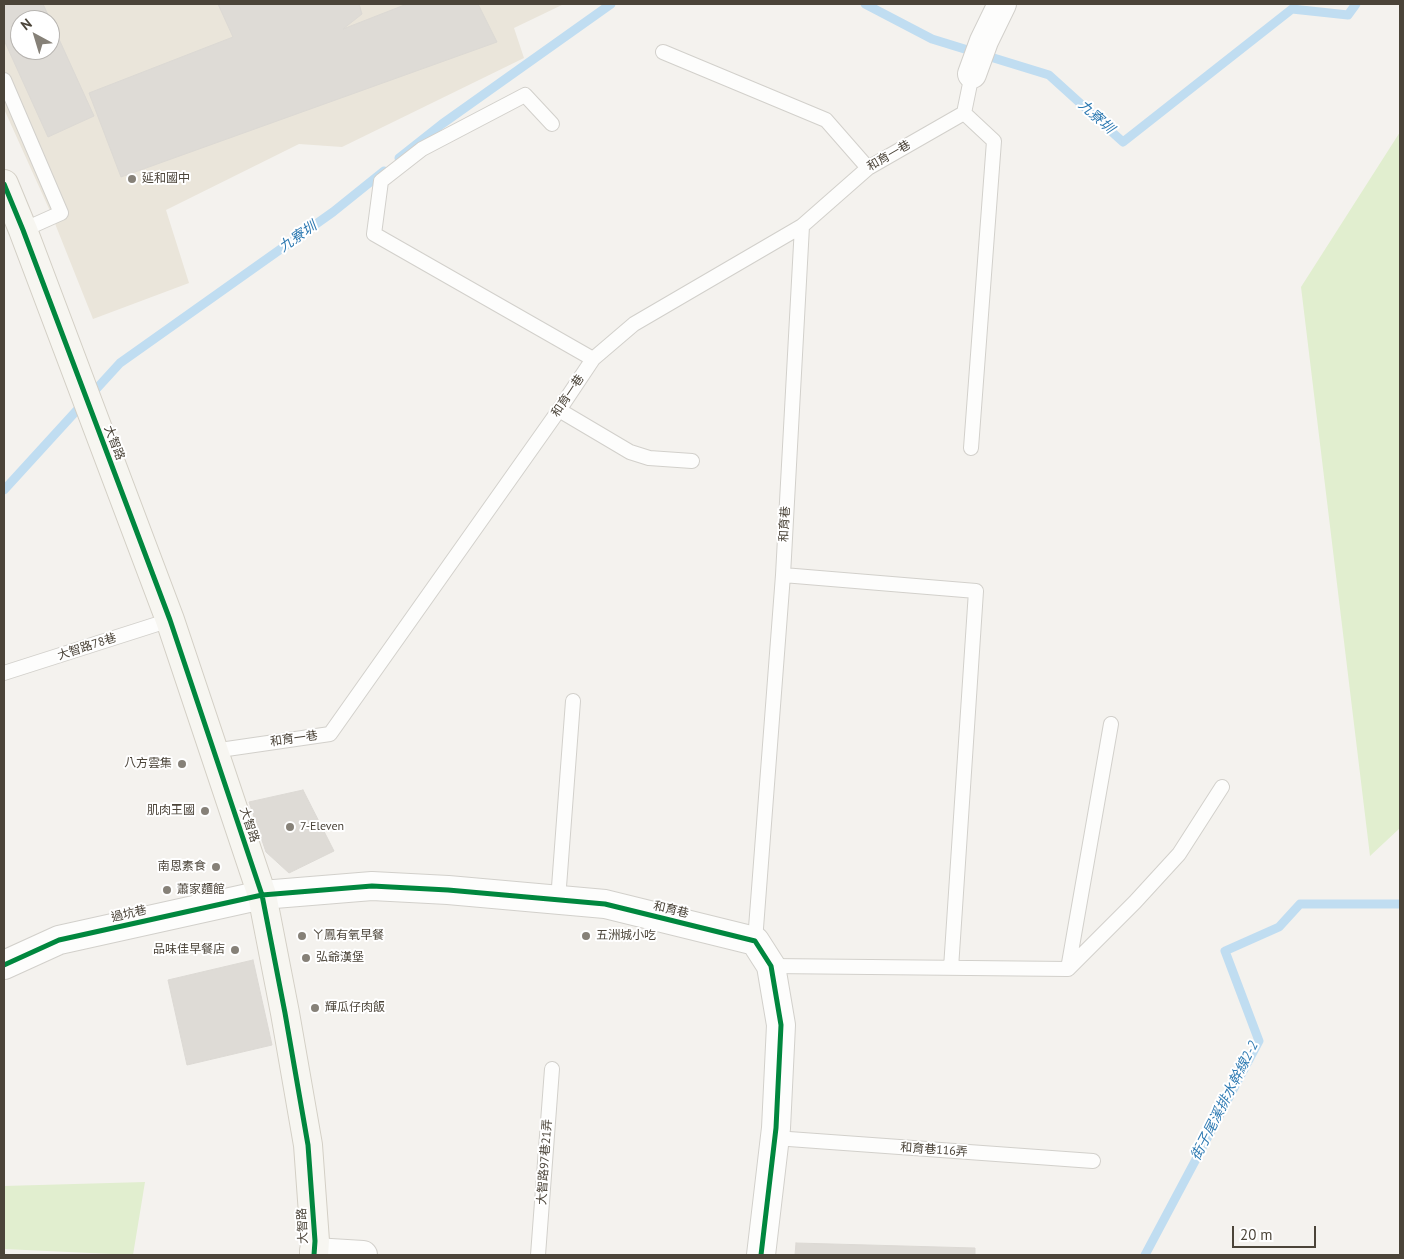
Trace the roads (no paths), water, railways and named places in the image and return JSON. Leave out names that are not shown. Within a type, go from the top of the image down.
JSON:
[{"type":"street","points":[[972,74],[984,41],[1002,4]]},
{"type":"street","points":[[4,184],[24,230]]},
{"type":"street","name":"大智路","points":[[24,230],[170,620],[262,894],[308,1146],[315,1241],[314,1254]]},
{"type":"street","name":"和育巷","points":[[262,894],[372,886],[448,890],[605,904],[755,941]]},
{"type":"street","name":"過坑巷","points":[[4,965],[59,940],[262,894]]},
{"type":"street","points":[[755,941],[771,966],[781,1024],[775,1138],[761,1255]]},
{"type":"street","points":[[314,1254],[363,1255]]},
{"type":"lane","points":[[663,52],[826,120],[868,168]]},
{"type":"lane","points":[[971,448],[994,140],[964,113],[972,74]]},
{"type":"lane","points":[[4,80],[61,213],[24,230]]},
{"type":"lane","points":[[552,124],[525,95],[422,149],[381,181],[374,234],[593,359]]},
{"type":"lane","name":"和育一巷","points":[[213,750],[330,734],[593,359],[634,324],[802,226],[868,168],[964,113]]},
{"type":"lane","name":"和育巷","points":[[755,941],[783,575],[802,226]]},
{"type":"lane","points":[[559,410],[630,452],[649,458],[692,461]]},
{"type":"lane","points":[[783,575],[976,591],[951,968]]},
{"type":"lane","name":"大智路78巷","points":[[4,673],[170,620]]},
{"type":"lane","points":[[558,900],[573,701]]},
{"type":"lane","points":[[1068,969],[1111,724]]},
{"type":"lane","points":[[771,966],[1068,969],[1135,902],[1179,854],[1222,787]]},
{"type":"lane","name":"大智路97巷21弄","points":[[538,1255],[552,1069]]},
{"type":"lane","name":"和育巷116弄","points":[[775,1138],[1093,1161]]},
{"type":"waterway","name":"九寮圳","points":[[399,158],[442,124],[611,4]]},
{"type":"waterway","name":"九寮圳","points":[[865,4],[932,39],[1049,75],[1123,142],[1292,9],[1348,15],[1356,4]]},
{"type":"waterway","name":"九寮圳","points":[[4,490],[120,363],[333,212],[384,171]]},
{"type":"waterway","name":"街子尾溪排水幹線2-2","points":[[1145,1255],[1259,1041],[1225,951],[1279,927],[1300,904],[1400,904]]},
{"type":"place","name":"延和國中","points":[[132,179]]},
{"type":"place","name":"八方雲集","points":[[182,764]]},
{"type":"place","name":"肌肉王國","points":[[205,811]]},
{"type":"place","name":"7-Eleven","points":[[290,827]]},
{"type":"place","name":"南恩素食","points":[[216,867]]},
{"type":"place","name":"蕭家麵館","points":[[167,890]]},
{"type":"place","name":"ㄚ鳳有氧早餐","points":[[302,936]]},
{"type":"place","name":"五洲城小吃","points":[[586,936]]},
{"type":"place","name":"品味佳早餐店","points":[[235,950]]},
{"type":"place","name":"弘爺漢堡","points":[[306,958]]},
{"type":"place","name":"輝瓜仔肉飯","points":[[315,1008]]}]
